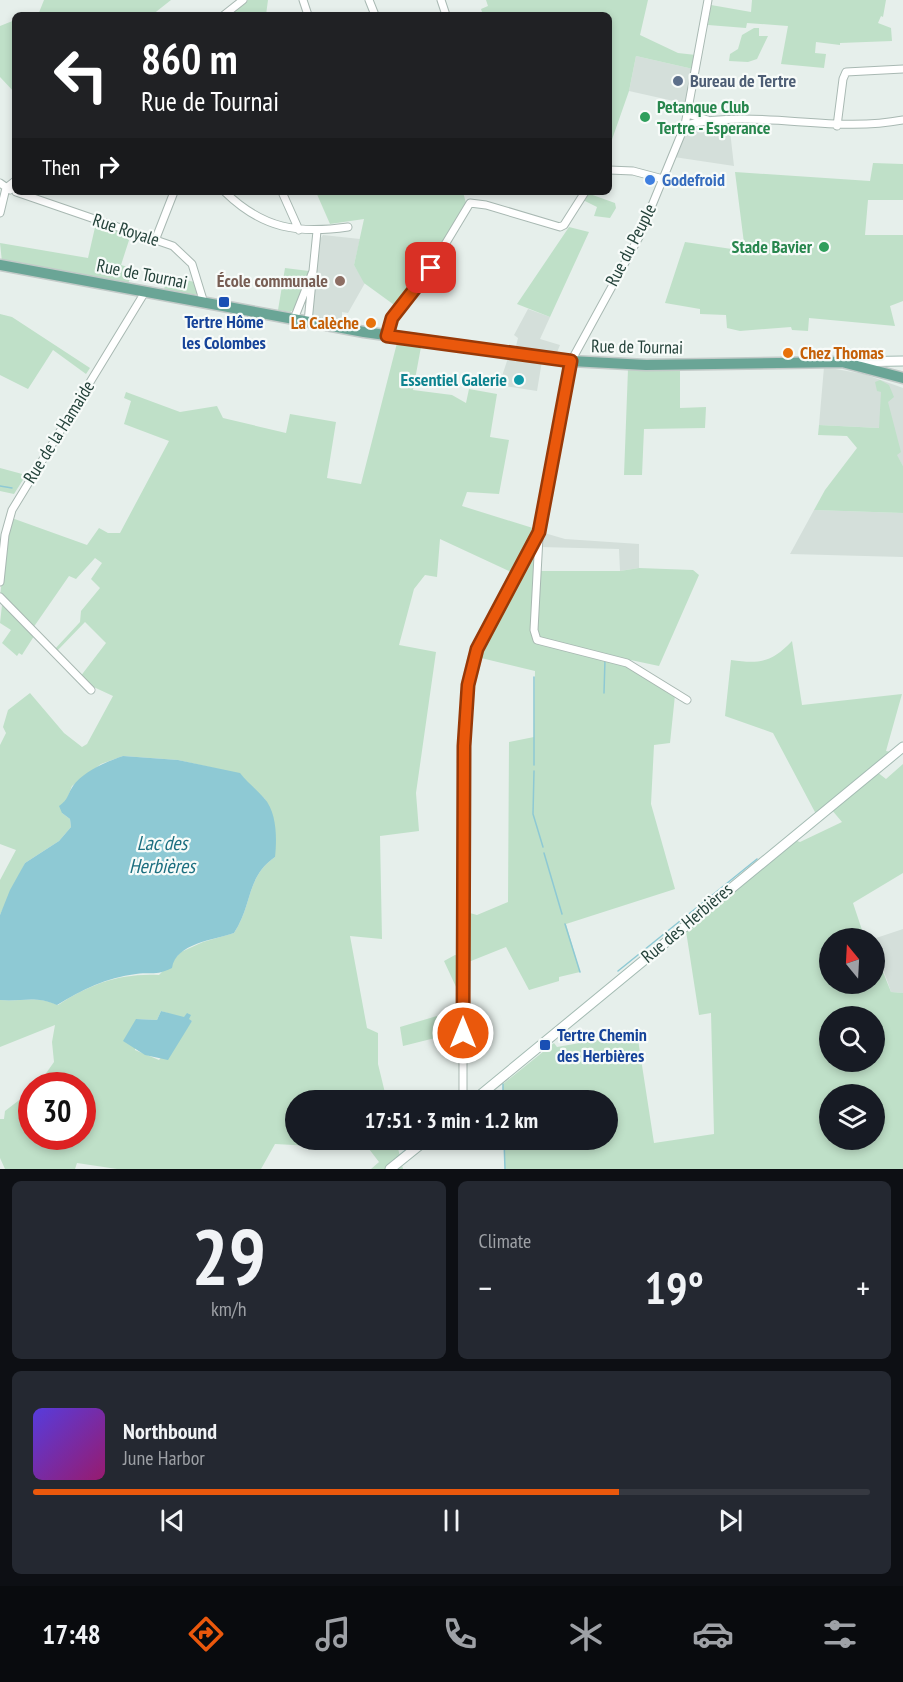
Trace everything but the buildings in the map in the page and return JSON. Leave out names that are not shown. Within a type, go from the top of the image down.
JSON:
[{"type":"main road","name":"Rue de Tournai","points":[[0,265],[387,336],[571,361],[646,365],[842,362],[903,378]]},
{"type":"main road","name":"Rue de Tournai","points":[[814,363],[870,373],[903,386]]},
{"type":"street","points":[[229,12],[243,0]]},
{"type":"street","name":"Rue du Peuple","points":[[539,532],[571,361],[639,237],[685,125],[708,0]]},
{"type":"street","points":[[837,126],[843,79],[846,72],[903,69]]},
{"type":"street","points":[[687,114],[710,121]]},
{"type":"street","points":[[685,125],[710,121],[767,119],[837,126],[865,126],[903,120]]},
{"type":"street","points":[[612,171],[633,171],[663,179]]},
{"type":"street","points":[[0,213],[3,185]]},
{"type":"street","name":"Rue Royale","points":[[24,195],[156,238],[173,246],[185,255],[194,269],[204,303]]},
{"type":"street","points":[[156,238],[173,195]]},
{"type":"street","points":[[229,195],[256,217],[299,230],[317,231],[348,227]]},
{"type":"street","points":[[283,195],[299,230]]},
{"type":"street","points":[[387,336],[392,318],[420,285],[470,203],[486,205],[560,227],[564,225],[583,195]]},
{"type":"street","points":[[308,322],[317,231]]},
{"type":"street","points":[[294,319],[313,271]]},
{"type":"street","name":"Rue de la Hamaide","points":[[0,582],[6,529],[12,510],[145,292]]},
{"type":"street","name":"Rue de Tournai","points":[[842,362],[903,361]]},
{"type":"street","points":[[539,532],[534,630],[537,640],[627,663],[687,700]]},
{"type":"street","points":[[463,1090],[464,746],[468,685],[477,649],[539,532]]},
{"type":"street","points":[[0,597],[91,690]]},
{"type":"street","name":"Rue des Herbières","points":[[485,1090],[903,747]]},
{"type":"street","points":[[390,1169],[414,1150]]},
{"type":"shaded area","points":[[636,56],[693,69],[687,104],[629,91]]},
{"type":"shaded area","points":[[729,122],[734,166],[674,157],[685,126]]},
{"type":"shaded area","name":"École communale","points":[[323,235],[360,239],[354,265],[365,283],[348,313],[342,312],[342,323],[316,319],[312,315],[315,270],[320,239]]},
{"type":"shaded area","points":[[528,309],[550,317],[540,339],[560,345],[556,355],[515,350],[518,338],[514,335]]},
{"type":"shaded area","points":[[509,355],[542,361],[537,391],[499,385]]},
{"type":"shaded area","points":[[824,367],[864,374],[903,388],[903,466],[880,428],[819,425]]},
{"type":"shaded area","points":[[814,510],[903,513],[903,557],[790,554]]},
{"type":"shaded area","points":[[541,532],[565,539],[639,544],[639,568],[620,571],[619,549],[540,547]]},
{"type":"shaded area","points":[[903,929],[903,993],[891,992],[885,974],[885,935]]},
{"type":"green space","points":[[44,0],[171,0],[156,12],[39,12]]},
{"type":"green space","points":[[248,0],[268,0],[266,12],[233,12]]},
{"type":"green space","points":[[486,0],[648,0],[640,35],[678,53],[696,55],[693,69],[636,56],[629,91],[612,139],[612,12],[482,12],[481,9],[488,6]]},
{"type":"green space","points":[[752,0],[886,0],[883,17],[881,16],[878,23],[891,28],[892,41],[840,43],[840,45],[816,42],[815,53],[826,54],[824,68],[781,64],[788,26],[747,23],[746,28],[708,25],[711,5],[751,12]]},
{"type":"green space","points":[[12,21],[12,90],[0,77],[0,26]]},
{"type":"green space","points":[[754,28],[759,28],[759,36],[768,36],[757,59],[748,62],[729,61],[730,54],[738,49],[742,35]]},
{"type":"green space","name":"Stade Bavier","points":[[873,163],[903,164],[903,200],[868,200],[865,235],[903,235],[903,301],[890,306],[895,326],[809,318],[808,331],[792,330],[791,327],[740,331],[727,328],[726,315],[700,314],[700,309],[665,303],[685,242],[745,251],[735,172],[870,181]]},
{"type":"green space","points":[[317,195],[464,195],[466,203],[418,285],[397,307],[364,283],[354,265],[364,219],[330,224]]},
{"type":"green space","points":[[586,195],[593,195],[615,203],[616,208],[610,218],[594,216],[597,207],[583,200]]},
{"type":"green space","points":[[96,223],[131,234],[121,265],[134,269],[127,286],[2,262],[0,243],[88,258]]},
{"type":"green space","points":[[569,227],[589,232],[550,317],[517,304]]},
{"type":"green space","points":[[285,268],[309,271],[298,307],[290,312],[278,310]]},
{"type":"green space","points":[[167,275],[194,282],[199,295],[164,290]]},
{"type":"green space","points":[[0,314],[12,317],[90,368],[86,374],[53,350],[28,389],[0,375]]},
{"type":"green space","points":[[397,343],[421,347],[413,390],[452,395],[466,403],[469,389],[497,394],[490,437],[509,440],[499,494],[467,492],[462,506],[536,529],[513,573],[440,539],[437,577],[425,575],[414,589],[399,645],[436,652],[416,793],[419,831],[380,836],[382,939],[350,936],[367,1028],[378,1033],[378,1064],[384,1090],[285,1090],[285,1145],[275,1144],[261,1169],[117,1169],[77,1163],[75,1169],[5,1169],[0,1158],[0,1119],[4,1119],[5,1111],[18,1101],[18,1150],[96,1150],[96,1072],[47,1072],[54,1062],[52,1042],[55,1025],[0,1047],[0,1000],[36,1000],[58,1005],[106,981],[131,976],[159,975],[181,952],[203,942],[234,933],[254,882],[259,873],[275,857],[265,799],[240,774],[178,760],[123,756],[101,764],[72,786],[62,813],[70,819],[71,827],[59,841],[25,863],[0,915],[0,880],[16,850],[0,844],[0,745],[6,733],[3,727],[8,710],[30,693],[64,733],[82,747],[87,744],[113,696],[85,683],[80,677],[106,643],[85,622],[56,652],[54,650],[80,622],[81,611],[100,588],[91,579],[102,563],[95,558],[76,579],[69,576],[33,628],[0,597],[9,517],[87,545],[99,528],[108,533],[120,533],[169,441],[124,424],[131,401],[124,398],[126,392],[180,412],[217,406],[223,418],[286,433],[290,414],[336,422],[327,478],[361,484]],"holes":[[[161,1011],[192,1021],[159,1060],[135,1050],[136,1019],[157,1020]]]},
{"type":"green space","points":[[628,369],[680,369],[680,408],[706,407],[705,428],[644,429],[642,475],[624,475]]},
{"type":"green space","points":[[880,380],[889,385],[894,397],[888,402],[901,452],[897,455],[903,466],[903,513],[814,510],[825,490],[857,448],[847,436],[818,435],[819,425],[879,428],[881,392],[877,391],[875,382]]},
{"type":"green space","points":[[0,468],[26,475],[14,494],[0,491]]},
{"type":"green space","points":[[531,553],[536,554],[532,628],[539,643],[623,664],[675,695],[670,743],[654,745],[651,804],[675,889],[566,924],[580,972],[559,977],[559,981],[529,990],[506,947],[466,963],[466,912],[477,915],[508,902],[509,742],[534,737],[535,671],[477,657]]},
{"type":"green space","points":[[639,568],[693,570],[699,575],[659,666],[541,641],[536,632],[540,571],[620,571]]},
{"type":"green space","points":[[2,605],[36,633],[22,655],[19,653],[17,656],[2,643],[11,630],[0,623]]},
{"type":"green space","points":[[792,641],[802,705],[902,694],[886,751],[891,752],[816,814],[773,733],[725,716],[731,660],[757,662],[771,658]]},
{"type":"green space","points":[[903,764],[903,873],[853,903],[861,928],[819,928],[819,994],[885,994],[885,977],[891,992],[903,993],[903,1169],[505,1169],[504,1150],[618,1150],[618,1090],[503,1090],[503,1084],[554,1043],[557,1047],[637,1033],[654,1143],[714,1134],[711,1013],[699,1015],[686,931],[794,840],[800,842],[842,822],[831,809],[877,772],[886,779]]},
{"type":"green space","points":[[455,955],[460,956],[459,1032],[403,1046],[400,1027],[457,1010],[457,989],[444,961]]},
{"type":"green space","points":[[370,1150],[398,1150],[403,1169],[371,1169],[379,1162]]},
{"type":"water","name":"Lac des Herbières","points":[[123,756],[178,760],[240,773],[264,798],[274,818],[275,857],[259,873],[254,882],[234,933],[188,948],[175,960],[172,968],[158,973],[136,974],[105,981],[57,1005],[35,1000],[0,1000],[0,915],[10,890],[25,863],[59,841],[71,827],[70,819],[62,813],[59,806],[77,781],[96,768]]},
{"type":"water","points":[[161,1011],[184,1017],[187,1013],[191,1015],[189,1019],[192,1021],[168,1060],[145,1055],[123,1041],[136,1019],[157,1020]]},
{"type":"waterway","points":[[0,486],[12,488]]},
{"type":"waterway","points":[[604,693],[605,659]]},
{"type":"waterway","points":[[534,677],[534,765]]},
{"type":"waterway","points":[[534,771],[533,814],[543,847]]},
{"type":"waterway","points":[[544,853],[562,914]]},
{"type":"waterway","points":[[618,971],[757,859]]},
{"type":"waterway","points":[[565,924],[580,972]]},
{"type":"waterway","points":[[457,981],[457,1015]]},
{"type":"waterway","points":[[503,1084],[503,1090]]},
{"type":"waterway","points":[[392,1162],[406,1150]]},
{"type":"waterway","points":[[504,1150],[505,1169]]},
{"type":"place","name":"Bureau de Tertre","points":[[678,81]]},
{"type":"place","name":"Petanque Club Tertre - Esperance","points":[[645,117]]},
{"type":"place","name":"Godefroid","points":[[650,180]]},
{"type":"place","name":"Stade Bavier","points":[[824,247]]},
{"type":"place","name":"École communale","points":[[340,281]]},
{"type":"place","name":"Tertre Hôme les Colombes","points":[[224,302]]},
{"type":"place","name":"La Calèche","points":[[371,323]]},
{"type":"place","name":"Chez Thomas","points":[[788,353]]},
{"type":"place","name":"Essentiel Galerie","points":[[519,380]]},
{"type":"place","name":"Tertre Chemin des Herbières","points":[[545,1045]]},
{"type":"route","points":[[431,268],[392,318],[387,336],[571,361],[556,431],[539,532],[477,649],[468,685],[464,746],[463,1033]]}]
